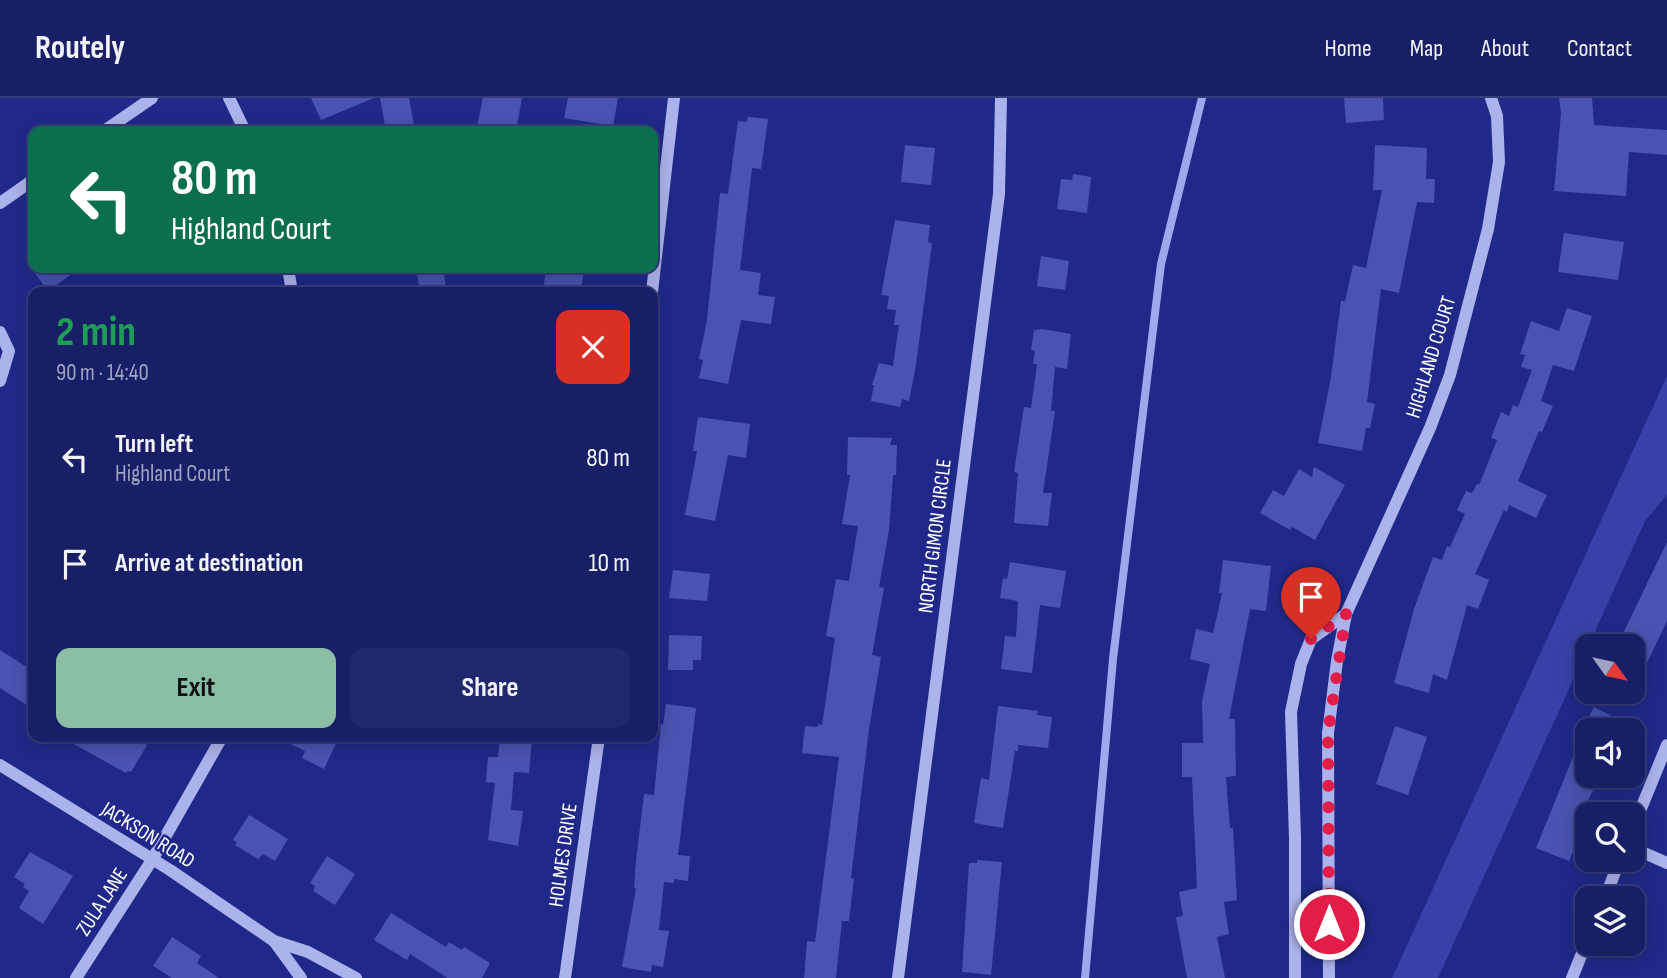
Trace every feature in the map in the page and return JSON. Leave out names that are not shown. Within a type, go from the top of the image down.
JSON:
[{"type":"street","points":[[111,126],[152,98]]},
{"type":"street","points":[[229,98],[242,126]]},
{"type":"street","points":[[658,239],[674,98]]},
{"type":"street","name":"NORTH GIMON CIRCLE","points":[[898,978],[999,194],[1001,98]]},
{"type":"street","name":"HIGHLAND COURT","points":[[1329,978],[1328,733],[1346,614],[1430,428],[1450,375],[1488,229],[1499,162],[1497,116],[1492,98]]},
{"type":"street","points":[[0,204],[28,184]]},
{"type":"street","points":[[0,332],[9,351],[0,380]]},
{"type":"street","points":[[1295,978],[1295,838],[1291,712],[1301,664],[1311,639],[1346,614]]},
{"type":"street","name":"ZULA LANE","points":[[76,978],[152,860],[219,742]]},
{"type":"street","name":"HOLMES DRIVE","points":[[565,978],[598,742]]},
{"type":"street","points":[[1644,802],[1667,745]]},
{"type":"street","name":"JACKSON ROAD","points":[[0,765],[152,860],[274,941],[308,952],[356,978]]},
{"type":"street","points":[[1645,854],[1667,863]]},
{"type":"street","name":"JACKSON ROAD","points":[[274,941],[301,978]]},
{"type":"street","points":[[1572,978],[1581,956]]},
{"type":"shaded area","points":[[1667,376],[1667,495],[1645,521],[1594,634],[1575,634],[1575,676],[1438,978],[1392,978]]},
{"type":"building","points":[[311,98],[374,98],[321,120]]},
{"type":"building","points":[[380,98],[409,98],[414,126],[385,126]]},
{"type":"building","points":[[483,98],[522,98],[517,126],[477,126]]},
{"type":"building","points":[[568,98],[618,98],[613,126],[564,118]]},
{"type":"building","points":[[1344,98],[1383,98],[1384,120],[1346,123]]},
{"type":"building","points":[[1559,98],[1592,98],[1594,125],[1667,130],[1667,155],[1629,152],[1626,196],[1554,191],[1561,113]]},
{"type":"building","points":[[748,117],[768,119],[761,169],[752,168],[740,270],[761,273],[758,295],[775,297],[771,324],[741,320],[728,384],[699,378],[703,360],[699,359],[707,320],[720,193],[728,194],[738,121],[747,122]]},
{"type":"building","points":[[905,145],[935,148],[931,185],[901,182]]},
{"type":"building","points":[[1375,145],[1427,148],[1426,179],[1435,179],[1434,203],[1417,202],[1399,293],[1381,289],[1367,402],[1375,404],[1370,428],[1366,428],[1362,451],[1318,443],[1331,377],[1341,301],[1345,301],[1353,265],[1366,268],[1382,190],[1373,190]]},
{"type":"building","points":[[1073,174],[1091,177],[1087,213],[1057,209],[1061,179],[1072,180]]},
{"type":"building","points":[[895,220],[930,225],[928,242],[932,243],[909,401],[902,399],[900,407],[871,401],[872,385],[879,363],[893,366],[899,325],[894,325],[896,310],[887,309],[889,296],[881,295]]},
{"type":"building","points":[[1564,233],[1624,242],[1618,280],[1558,272]]},
{"type":"building","points":[[1041,256],[1069,261],[1065,290],[1037,286]]},
{"type":"building","points":[[35,273],[73,273],[54,287],[45,287]]},
{"type":"building","points":[[417,273],[444,273],[446,287],[419,287]]},
{"type":"building","points":[[545,273],[583,273],[582,287],[544,287]]},
{"type":"building","points":[[1567,308],[1592,316],[1574,371],[1553,365],[1541,401],[1553,406],[1542,432],[1539,431],[1518,481],[1547,495],[1536,518],[1509,505],[1507,512],[1504,510],[1475,574],[1489,580],[1478,609],[1467,605],[1447,680],[1433,674],[1429,693],[1394,683],[1414,609],[1433,557],[1442,560],[1447,546],[1450,547],[1465,514],[1457,510],[1466,491],[1472,493],[1477,484],[1479,485],[1497,440],[1491,438],[1501,412],[1509,416],[1513,405],[1518,407],[1532,370],[1521,367],[1525,355],[1520,354],[1531,321],[1559,331]]},
{"type":"building","points":[[1034,330],[1071,334],[1067,369],[1055,367],[1051,411],[1055,411],[1043,493],[1052,493],[1048,526],[1014,523],[1018,473],[1014,472],[1024,407],[1031,408],[1037,364],[1033,364],[1035,351],[1031,350]]},
{"type":"building","points":[[698,417],[750,424],[746,458],[728,455],[715,521],[685,515],[697,451],[693,451]]},
{"type":"building","points":[[848,437],[892,438],[890,445],[897,445],[896,475],[893,475],[889,530],[879,587],[884,588],[872,655],[881,657],[869,729],[851,878],[854,879],[849,921],[842,921],[836,978],[804,978],[807,941],[815,942],[839,757],[802,753],[805,726],[822,725],[835,638],[826,636],[836,579],[849,581],[858,526],[842,524],[850,475],[847,475]]},
{"type":"building","points":[[1314,467],[1345,485],[1315,540],[1260,513],[1273,490],[1284,496],[1299,469],[1312,477]]},
{"type":"building","points":[[1667,542],[1667,621],[1647,663],[1645,634],[1623,634]]},
{"type":"building","points":[[1223,560],[1271,566],[1266,611],[1250,609],[1229,719],[1235,719],[1236,776],[1226,777],[1230,828],[1233,828],[1237,900],[1224,902],[1229,934],[1217,937],[1225,978],[1187,978],[1176,917],[1183,916],[1179,892],[1197,888],[1192,777],[1182,777],[1182,743],[1203,743],[1202,701],[1210,664],[1190,659],[1196,629],[1213,633],[1222,593],[1219,593]]},
{"type":"building","points":[[1010,562],[1066,571],[1060,608],[1040,605],[1032,673],[1001,669],[1005,636],[1016,637],[1018,601],[1000,598],[1003,578],[1007,579]]},
{"type":"building","points":[[673,570],[710,574],[707,601],[669,598]]},
{"type":"building","points":[[669,635],[702,636],[701,660],[693,660],[693,670],[668,670]]},
{"type":"building","points":[[0,650],[28,668],[28,706],[0,688]]},
{"type":"building","points":[[666,704],[696,708],[678,855],[690,856],[688,881],[674,879],[674,883],[664,882],[659,930],[669,931],[663,967],[652,965],[651,972],[622,967],[636,889],[636,861],[644,794],[654,795],[661,724],[663,725]]},
{"type":"building","points":[[998,706],[1038,711],[1037,715],[1052,717],[1048,748],[1018,745],[1018,751],[1015,751],[1003,828],[974,823],[981,778],[989,780]]},
{"type":"building","points":[[1594,707],[1616,718],[1588,718]]},
{"type":"building","points":[[1395,726],[1427,737],[1408,795],[1376,784]]},
{"type":"building","points":[[70,742],[142,742],[147,745],[131,772],[126,773]]},
{"type":"building","points":[[286,742],[337,742],[324,769],[302,758],[305,751]]},
{"type":"building","points":[[500,742],[532,742],[529,773],[514,772],[511,810],[523,811],[518,846],[488,840],[495,783],[486,782],[488,757],[498,757]]},
{"type":"building","points":[[1575,752],[1575,788],[1594,788],[1587,802],[1575,802],[1575,847],[1569,861],[1536,848]]},
{"type":"building","points":[[249,815],[288,839],[275,861],[263,854],[258,859],[235,845],[237,842],[233,840]]},
{"type":"building","points":[[30,852],[73,876],[43,924],[19,908],[29,891],[23,887],[25,884],[14,877]]},
{"type":"building","points":[[327,856],[355,874],[335,905],[313,891],[315,886],[310,883]]},
{"type":"building","points":[[977,860],[1002,862],[991,975],[962,972],[969,863],[977,863]]},
{"type":"building","points":[[391,913],[446,947],[449,942],[462,950],[464,947],[490,963],[482,978],[448,978],[410,954],[407,960],[374,940]]},
{"type":"building","points":[[172,937],[201,956],[197,963],[219,978],[172,978],[153,966]]},
{"type":"waterway","points":[[1085,978],[1113,659],[1161,264],[1202,98]]},
{"type":"route","points":[[1311,639],[1346,614],[1328,733],[1329,924]]}]
